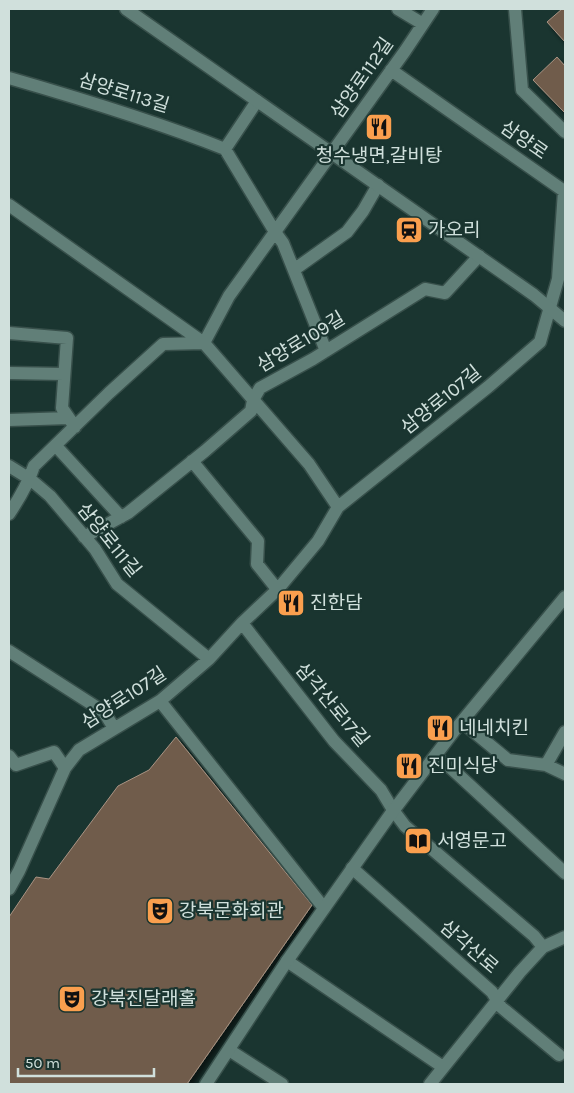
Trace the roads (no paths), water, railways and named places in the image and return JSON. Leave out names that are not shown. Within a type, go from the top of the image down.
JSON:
[{"type":"street","points":[[126,9],[534,295],[565,321]]},
{"type":"street","points":[[398,9],[423,24]]},
{"type":"street","name":"삼양로112길","points":[[331,153],[433,9]]},
{"type":"street","points":[[515,9],[522,90],[565,132]]},
{"type":"street","name":"삼양로","points":[[390,70],[564,191],[558,279],[550,308]]},
{"type":"street","name":"삼양로113길","points":[[9,78],[175,129],[226,149]]},
{"type":"street","points":[[257,101],[226,149],[283,243],[295,269],[326,351]]},
{"type":"street","points":[[204,343],[229,296],[331,153]]},
{"type":"street","points":[[295,269],[347,232],[363,211],[378,186]]},
{"type":"street","points":[[9,205],[204,343],[309,464],[338,507]]},
{"type":"street","name":"삼양로109길","points":[[84,537],[121,518],[192,461],[250,411],[253,400],[260,388],[326,351],[425,289],[445,292],[479,256]]},
{"type":"street","name":"삼양로107길","points":[[9,889],[14,867],[65,768],[79,750],[160,701],[209,658],[277,589],[318,541],[338,507],[540,342],[550,308]]},
{"type":"street","points":[[9,333],[67,338],[62,408],[72,423]]},
{"type":"street","points":[[9,514],[30,479],[34,466],[56,446],[72,423],[163,344],[204,343]]},
{"type":"street","points":[[9,373],[64,374]]},
{"type":"street","points":[[9,420],[72,423]]},
{"type":"street","name":"삼양로111길","points":[[56,446],[121,518]]},
{"type":"street","points":[[192,461],[258,541],[257,564],[277,589]]},
{"type":"street","name":"삼양로111길","points":[[9,466],[30,479],[50,496],[95,549],[117,584],[209,658]]},
{"type":"street","points":[[206,1084],[287,961],[393,810],[434,756],[565,597]]},
{"type":"street","name":"삼각산로17길","points":[[242,623],[334,741],[381,790],[393,810]]},
{"type":"street","points":[[9,651],[104,712],[114,728]]},
{"type":"street","points":[[160,701],[324,908]]},
{"type":"street","points":[[462,722],[508,760],[546,765],[565,774]]},
{"type":"street","points":[[546,765],[565,732]]},
{"type":"street","points":[[9,756],[16,765],[54,752],[65,768]]},
{"type":"street","points":[[434,756],[451,768],[565,873]]},
{"type":"street","points":[[393,810],[406,826],[534,936],[543,947]]},
{"type":"street","name":"삼각산로","points":[[352,868],[492,992],[501,1007],[559,1055]]},
{"type":"street","points":[[430,1084],[520,972],[543,947],[565,937]]},
{"type":"street","points":[[287,961],[444,1068]]},
{"type":"street","points":[[229,1050],[282,1084]]},
{"type":"place","name":"청수냉면,갈비탕","points":[[379,127]]},
{"type":"place","name":"가오리","points":[[409,230]]},
{"type":"place","name":"진한담","points":[[291,603]]},
{"type":"place","name":"네네치킨","points":[[440,728]]},
{"type":"place","name":"진미식당","points":[[409,766]]},
{"type":"place","name":"서영문고","points":[[418,841]]},
{"type":"place","name":"강북문화회관","points":[[160,911]]},
{"type":"place","name":"강북진달래홀","points":[[72,999]]}]
